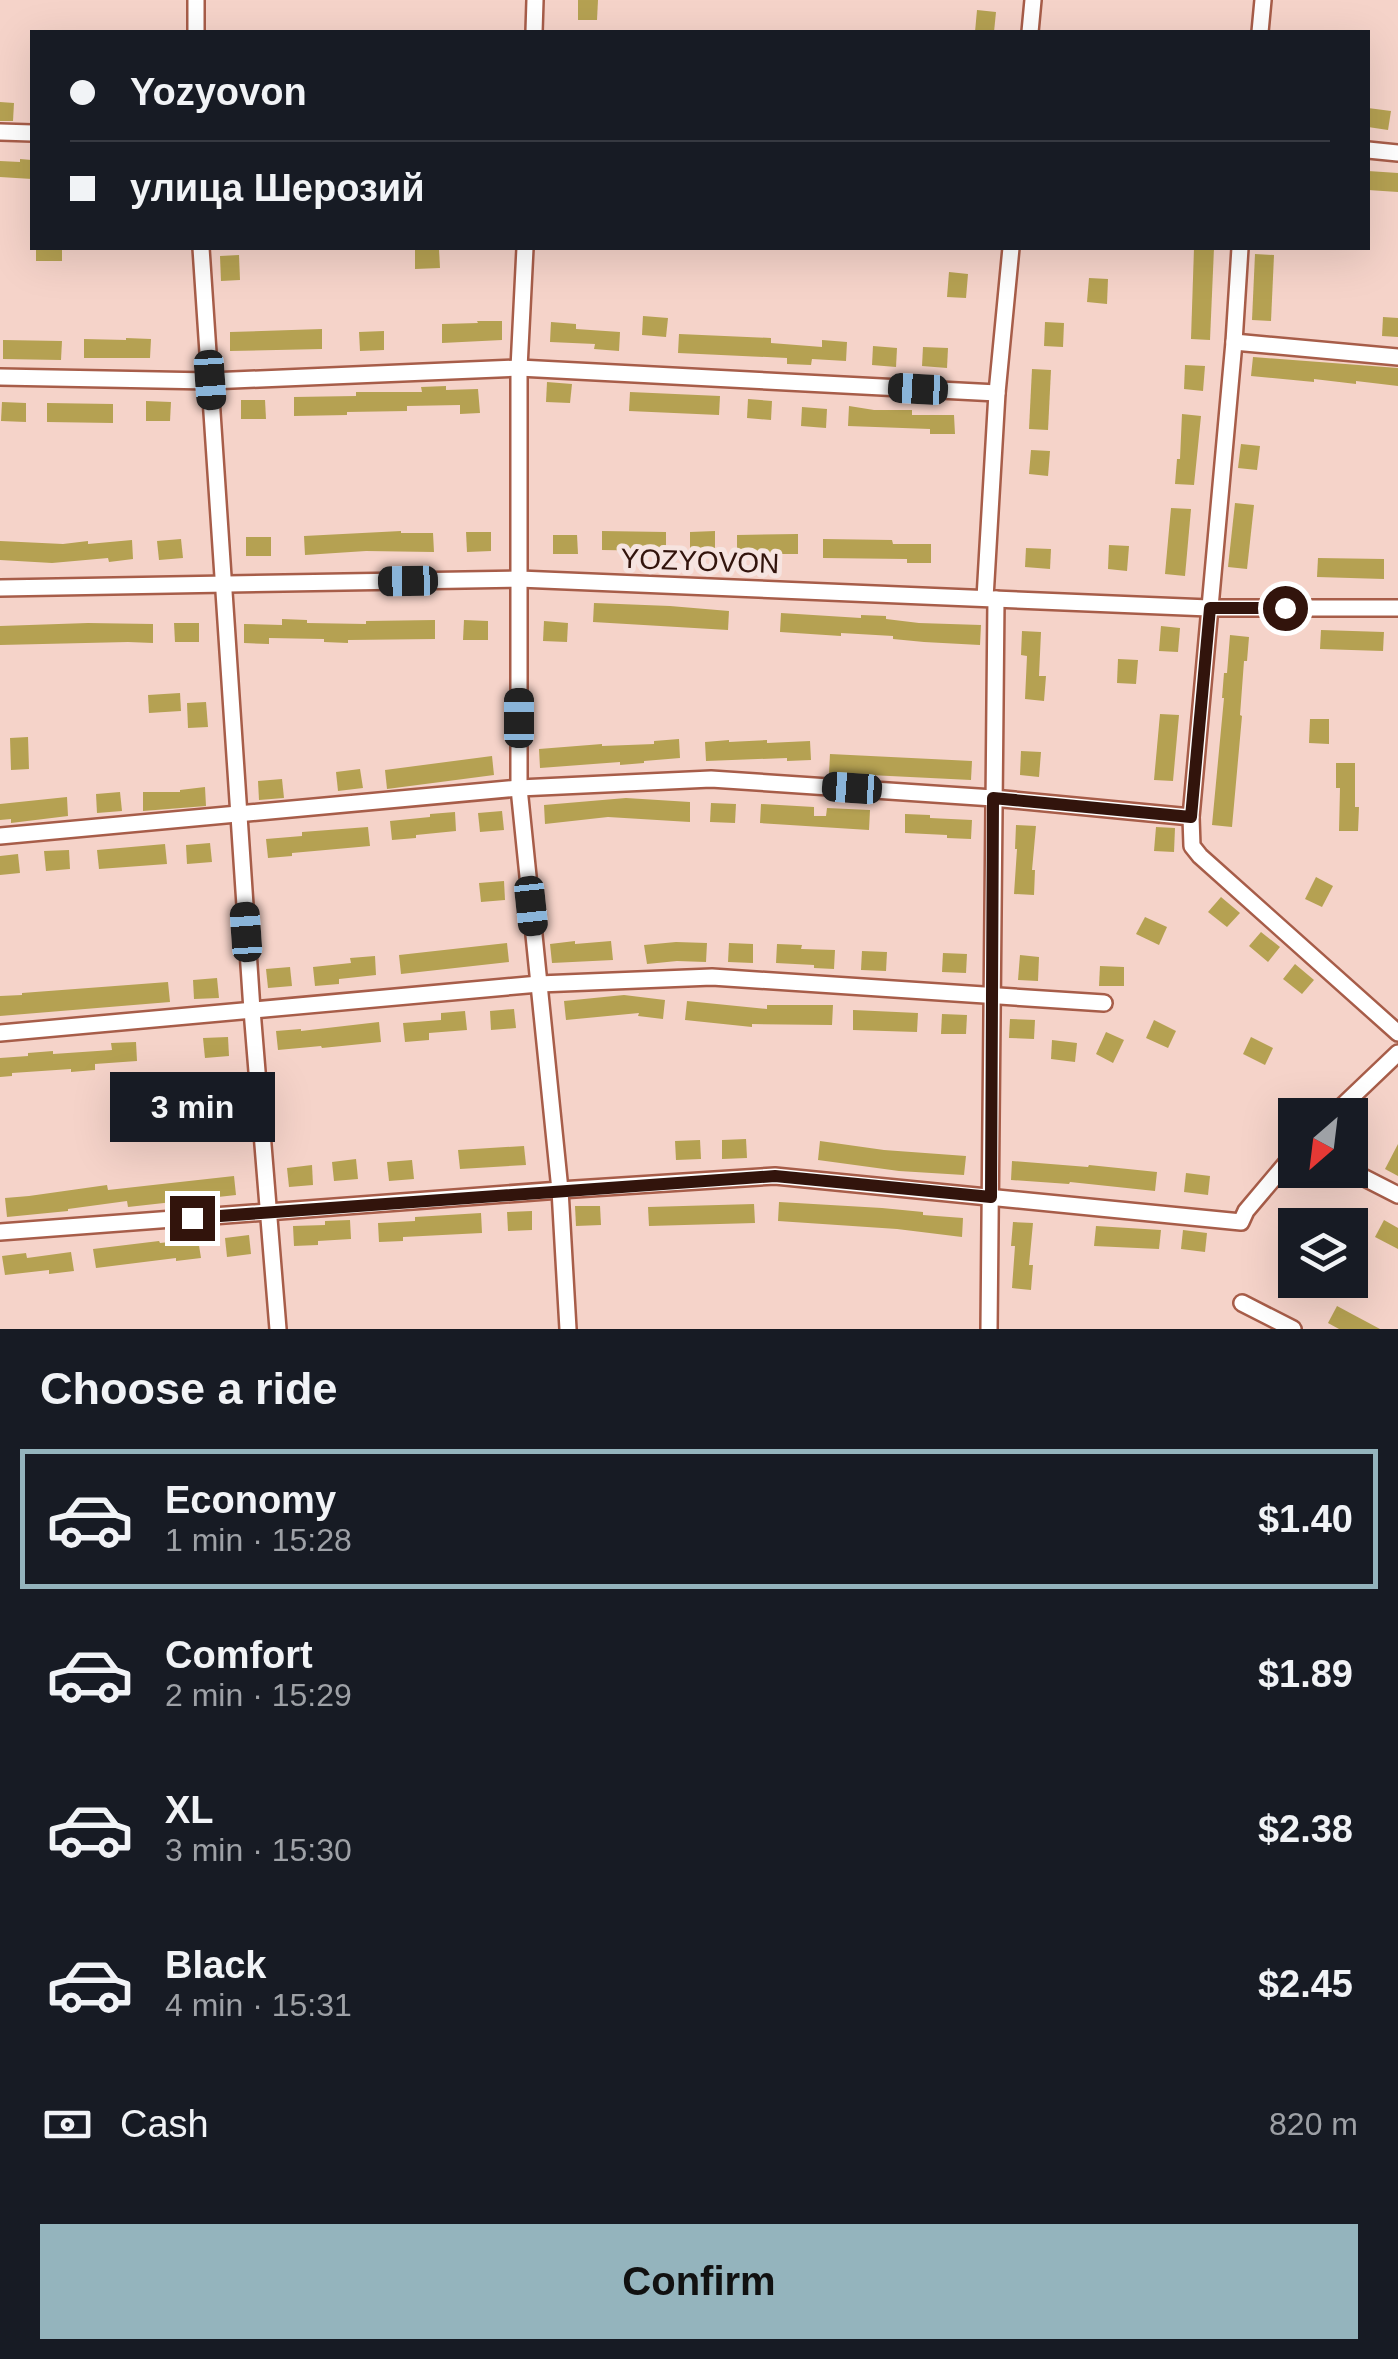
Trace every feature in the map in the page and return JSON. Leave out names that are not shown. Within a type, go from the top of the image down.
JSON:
[{"type":"street","points":[[196,0],[196,30]]},
{"type":"street","points":[[534,30],[535,0]]},
{"type":"street","points":[[1030,30],[1033,0]]},
{"type":"street","points":[[1260,30],[1263,0]]},
{"type":"street","points":[[0,132],[30,134]]},
{"type":"street","points":[[1370,150],[1398,153]]},
{"type":"street","points":[[202,250],[238,815],[278,1329]]},
{"type":"street","points":[[525,250],[519,368],[519,788],[560,1190],[568,1329]]},
{"type":"street","points":[[990,1329],[991,598],[997,393],[1011,250]]},
{"type":"street","points":[[1240,250],[1191,817],[1192,846],[1398,1033]]},
{"type":"street","points":[[1234,342],[1398,357]]},
{"type":"street","points":[[0,377],[210,380],[519,368],[997,393]]},
{"type":"street","name":"YOZYOVON","points":[[0,588],[518,578],[1210,608],[1398,608]]},
{"type":"street","points":[[0,836],[519,788],[711,779],[993,798],[1191,817]]},
{"type":"street","points":[[0,1032],[539,984],[712,977],[1104,1003]]},
{"type":"street","points":[[1351,1098],[1398,1052]]},
{"type":"street","points":[[0,1232],[775,1176],[1241,1222],[1278,1174]]},
{"type":"street","points":[[1368,1180],[1398,1195]]},
{"type":"street","points":[[1242,1303],[1293,1329]]},
{"type":"building","points":[[578,0],[598,0],[597,20],[578,20]]},
{"type":"building","points":[[977,10],[996,12],[994,30],[975,30]]},
{"type":"building","points":[[0,102],[14,103],[13,121],[0,121]]},
{"type":"building","points":[[1370,108],[1391,111],[1388,130],[1370,127]]},
{"type":"building","points":[[30,160],[30,179],[0,177],[0,161]]},
{"type":"building","points":[[1370,171],[1398,173],[1398,192],[1370,190]]},
{"type":"building","points":[[36,250],[62,250],[62,261],[36,261]]},
{"type":"building","points":[[415,250],[439,250],[440,268],[415,269]]},
{"type":"building","points":[[1194,250],[1214,250],[1210,340],[1191,339]]},
{"type":"building","points":[[1255,254],[1274,255],[1271,321],[1252,320]]},
{"type":"building","points":[[239,255],[240,280],[221,281],[220,256]]},
{"type":"building","points":[[949,272],[968,274],[966,298],[947,297]]},
{"type":"building","points":[[1089,278],[1108,279],[1107,304],[1087,302]]},
{"type":"building","points":[[643,316],[668,318],[666,337],[642,335]]},
{"type":"building","points":[[1383,317],[1398,318],[1398,337],[1382,336]]},
{"type":"building","points":[[502,321],[502,340],[442,343],[442,324]]},
{"type":"building","points":[[551,322],[576,324],[576,329],[620,332],[619,351],[594,349],[595,344],[550,342]]},
{"type":"building","points":[[1045,322],[1064,323],[1063,347],[1044,346]]},
{"type":"building","points":[[322,329],[322,349],[230,351],[230,332]]},
{"type":"building","points":[[384,331],[384,350],[360,351],[359,332]]},
{"type":"building","points":[[679,334],[771,338],[771,343],[822,347],[822,340],[847,342],[846,361],[812,359],[811,365],[787,364],[787,358],[678,353]]},
{"type":"building","points":[[84,339],[151,339],[150,358],[84,358]]},
{"type":"building","points":[[3,340],[62,341],[61,360],[3,359]]},
{"type":"building","points":[[873,346],[897,348],[896,367],[872,365]]},
{"type":"building","points":[[923,347],[948,348],[947,368],[922,366]]},
{"type":"building","points":[[1253,357],[1398,368],[1398,386],[1251,376]]},
{"type":"building","points":[[1185,365],[1205,366],[1203,391],[1184,389]]},
{"type":"building","points":[[1032,369],[1051,370],[1048,430],[1029,429]]},
{"type":"building","points":[[547,382],[572,384],[570,403],[546,402]]},
{"type":"building","points":[[446,386],[446,390],[478,389],[480,413],[460,414],[460,405],[294,416],[294,397],[422,392],[421,387]]},
{"type":"building","points":[[630,392],[720,396],[719,415],[629,411]]},
{"type":"building","points":[[748,399],[772,401],[771,420],[747,418]]},
{"type":"building","points":[[241,400],[265,400],[266,419],[241,419]]},
{"type":"building","points":[[146,401],[171,402],[170,421],[146,421]]},
{"type":"building","points":[[2,402],[26,403],[26,422],[1,421]]},
{"type":"building","points":[[47,403],[113,404],[113,423],[47,422]]},
{"type":"building","points":[[849,406],[912,410],[912,415],[954,415],[955,434],[930,434],[930,429],[848,426]]},
{"type":"building","points":[[802,407],[827,409],[826,428],[801,426]]},
{"type":"building","points":[[1182,414],[1201,416],[1194,485],[1175,484]]},
{"type":"building","points":[[1241,444],[1260,446],[1257,470],[1238,468]]},
{"type":"building","points":[[1031,450],[1050,451],[1048,476],[1029,474]]},
{"type":"building","points":[[1235,503],[1254,505],[1247,569],[1228,567]]},
{"type":"building","points":[[1171,508],[1191,509],[1185,576],[1165,574]]},
{"type":"building","points":[[602,531],[666,532],[666,551],[602,550]]},
{"type":"building","points":[[715,531],[715,551],[690,551],[690,532]]},
{"type":"building","points":[[466,532],[491,532],[491,551],[467,552]]},
{"type":"building","points":[[433,533],[434,552],[305,555],[304,536]]},
{"type":"building","points":[[798,534],[798,554],[737,554],[737,535]]},
{"type":"building","points":[[553,535],[577,535],[578,554],[553,554]]},
{"type":"building","points":[[246,537],[271,537],[271,556],[246,556]]},
{"type":"building","points":[[181,539],[183,558],[159,560],[157,541]]},
{"type":"building","points":[[823,539],[931,544],[931,563],[823,558]]},
{"type":"building","points":[[132,540],[133,559],[52,563],[0,560],[0,541],[88,544]]},
{"type":"building","points":[[1109,545],[1129,546],[1127,571],[1108,569]]},
{"type":"building","points":[[1026,548],[1051,549],[1050,569],[1025,567]]},
{"type":"building","points":[[1318,558],[1384,559],[1384,579],[1317,577]]},
{"type":"building","points":[[594,603],[729,611],[728,630],[593,622]]},
{"type":"building","points":[[781,613],[886,616],[919,623],[981,625],[980,645],[893,636],[780,632]]},
{"type":"building","points":[[282,619],[366,624],[435,620],[435,639],[348,643],[269,638],[269,644],[244,643],[244,624],[282,625]]},
{"type":"building","points":[[464,620],[488,621],[488,640],[463,640]]},
{"type":"building","points":[[544,621],[568,623],[567,642],[543,641]]},
{"type":"building","points":[[174,623],[199,623],[199,642],[175,642]]},
{"type":"building","points":[[153,624],[153,643],[0,645],[0,626]]},
{"type":"building","points":[[1161,626],[1180,628],[1178,652],[1159,651]]},
{"type":"building","points":[[1321,630],[1384,632],[1383,651],[1320,649]]},
{"type":"building","points":[[1022,631],[1041,632],[1039,676],[1046,676],[1044,701],[1025,699],[1027,656],[1021,655]]},
{"type":"building","points":[[1230,635],[1249,637],[1232,827],[1212,825]]},
{"type":"building","points":[[1118,659],[1138,660],[1136,684],[1117,683]]},
{"type":"building","points":[[180,693],[181,711],[149,713],[148,695]]},
{"type":"building","points":[[206,702],[208,727],[188,728],[187,703]]},
{"type":"building","points":[[1160,714],[1179,715],[1173,781],[1154,780]]},
{"type":"building","points":[[1310,719],[1329,719],[1329,744],[1309,743]]},
{"type":"building","points":[[28,737],[29,769],[11,770],[10,738]]},
{"type":"building","points":[[679,739],[680,758],[540,768],[539,749],[654,744]]},
{"type":"building","points":[[810,741],[811,760],[706,761],[705,742]]},
{"type":"building","points":[[1021,751],[1041,752],[1039,777],[1020,775]]},
{"type":"building","points":[[830,754],[972,761],[971,780],[829,773]]},
{"type":"building","points":[[492,756],[494,775],[387,789],[385,770]]},
{"type":"building","points":[[1336,763],[1355,763],[1358,831],[1339,831]]},
{"type":"building","points":[[360,769],[363,788],[338,791],[336,772]]},
{"type":"building","points":[[282,779],[284,798],[259,800],[258,781]]},
{"type":"building","points":[[205,787],[206,806],[143,811],[143,792]]},
{"type":"building","points":[[120,792],[122,811],[97,813],[96,794]]},
{"type":"building","points":[[67,797],[68,816],[11,823],[11,819],[0,820],[0,804]]},
{"type":"building","points":[[626,798],[690,802],[690,822],[608,817],[545,824],[544,805]]},
{"type":"building","points":[[711,803],[736,804],[735,823],[710,822]]},
{"type":"building","points":[[761,804],[814,807],[814,816],[826,816],[827,808],[870,810],[869,830],[760,823]]},
{"type":"building","points":[[502,811],[504,830],[480,832],[478,813]]},
{"type":"building","points":[[455,812],[456,831],[392,840],[390,821]]},
{"type":"building","points":[[905,814],[972,820],[971,839],[905,833]]},
{"type":"building","points":[[1016,825],[1036,826],[1034,895],[1014,894]]},
{"type":"building","points":[[368,827],[370,846],[268,858],[266,839]]},
{"type":"building","points":[[1156,827],[1175,828],[1174,852],[1154,851]]},
{"type":"building","points":[[210,843],[212,862],[187,864],[186,845]]},
{"type":"building","points":[[165,844],[167,864],[99,869],[97,850]]},
{"type":"building","points":[[69,850],[70,869],[46,871],[44,851]]},
{"type":"building","points":[[18,854],[20,873],[0,875],[0,856]]},
{"type":"building","points":[[1316,877],[1333,886],[1322,907],[1305,899]]},
{"type":"building","points":[[504,881],[505,900],[481,902],[479,883]]},
{"type":"building","points":[[1221,897],[1240,913],[1227,927],[1208,912]]},
{"type":"building","points":[[1145,917],[1167,927],[1159,945],[1136,934]]},
{"type":"building","points":[[1261,932],[1280,947],[1268,962],[1249,946]]},
{"type":"building","points":[[611,941],[613,960],[552,963],[550,944]]},
{"type":"building","points":[[507,943],[509,962],[401,974],[399,955]]},
{"type":"building","points":[[707,943],[706,962],[647,964],[644,945]]},
{"type":"building","points":[[729,943],[753,944],[753,963],[728,962]]},
{"type":"building","points":[[777,944],[835,950],[834,969],[776,963]]},
{"type":"building","points":[[862,951],[887,952],[886,971],[861,970]]},
{"type":"building","points":[[943,953],[967,954],[966,973],[942,972]]},
{"type":"building","points":[[1020,955],[1039,957],[1038,981],[1018,980]]},
{"type":"building","points":[[375,956],[376,975],[315,986],[313,967]]},
{"type":"building","points":[[1295,964],[1314,980],[1302,994],[1283,979]]},
{"type":"building","points":[[1100,966],[1124,967],[1124,986],[1099,986]]},
{"type":"building","points":[[290,967],[292,986],[268,988],[266,969]]},
{"type":"building","points":[[217,978],[219,998],[194,999],[193,980]]},
{"type":"building","points":[[168,982],[170,1002],[0,1016],[0,996]]},
{"type":"building","points":[[624,995],[665,1000],[663,1019],[638,1016],[639,1013],[566,1020],[564,1001]]},
{"type":"building","points":[[687,1001],[767,1009],[767,1005],[833,1005],[832,1025],[752,1027],[685,1020]]},
{"type":"building","points":[[514,1009],[516,1028],[491,1030],[490,1011]]},
{"type":"building","points":[[853,1010],[918,1013],[917,1032],[853,1030]]},
{"type":"building","points":[[465,1011],[467,1030],[429,1033],[429,1040],[405,1042],[403,1023],[441,1020],[441,1013]]},
{"type":"building","points":[[942,1014],[967,1015],[966,1034],[941,1034]]},
{"type":"building","points":[[1010,1019],[1035,1020],[1034,1039],[1009,1038]]},
{"type":"building","points":[[1154,1020],[1176,1031],[1168,1048],[1146,1038]]},
{"type":"building","points":[[379,1022],[381,1042],[278,1050],[276,1031]]},
{"type":"building","points":[[1106,1032],[1124,1040],[1113,1063],[1096,1054]]},
{"type":"building","points":[[228,1037],[229,1056],[205,1058],[203,1038]]},
{"type":"building","points":[[1251,1037],[1273,1048],[1265,1065],[1243,1054]]},
{"type":"building","points":[[1052,1040],[1077,1043],[1075,1062],[1051,1059]]},
{"type":"building","points":[[136,1042],[137,1061],[95,1064],[95,1070],[12,1073],[0,1077],[0,1058],[53,1051],[112,1050],[111,1043]]},
{"type":"building","points":[[746,1139],[747,1158],[722,1159],[722,1140]]},
{"type":"building","points":[[700,1140],[701,1159],[676,1160],[675,1141]]},
{"type":"building","points":[[820,1141],[966,1156],[964,1175],[818,1160]]},
{"type":"building","points":[[1398,1144],[1398,1176],[1385,1169]]},
{"type":"building","points":[[524,1146],[526,1165],[460,1169],[458,1150]]},
{"type":"building","points":[[356,1159],[358,1179],[334,1181],[332,1162]]},
{"type":"building","points":[[412,1160],[414,1179],[389,1181],[387,1162]]},
{"type":"building","points":[[1012,1161],[1157,1172],[1155,1191],[1011,1180]]},
{"type":"building","points":[[312,1165],[313,1185],[289,1187],[287,1168]]},
{"type":"building","points":[[1186,1173],[1210,1176],[1208,1195],[1184,1192]]},
{"type":"building","points":[[234,1176],[236,1195],[128,1207],[127,1201],[7,1217],[5,1198],[107,1185],[108,1190]]},
{"type":"building","points":[[779,1202],[963,1218],[962,1237],[778,1221]]},
{"type":"building","points":[[754,1204],[755,1223],[649,1226],[648,1207]]},
{"type":"building","points":[[575,1206],[600,1206],[601,1225],[576,1226]]},
{"type":"building","points":[[532,1211],[532,1230],[508,1231],[507,1212]]},
{"type":"building","points":[[481,1213],[482,1233],[379,1242],[378,1223]]},
{"type":"building","points":[[350,1220],[351,1239],[294,1246],[293,1226]]},
{"type":"building","points":[[1384,1220],[1398,1228],[1398,1249],[1375,1237]]},
{"type":"building","points":[[1013,1222],[1033,1223],[1031,1290],[1012,1288]]},
{"type":"building","points":[[1096,1226],[1161,1230],[1159,1249],[1094,1246]]},
{"type":"building","points":[[1183,1230],[1207,1233],[1205,1252],[1181,1249]]},
{"type":"building","points":[[249,1235],[251,1254],[227,1257],[225,1238]]},
{"type":"building","points":[[198,1239],[201,1258],[96,1268],[93,1249]]},
{"type":"building","points":[[71,1252],[74,1271],[5,1275],[2,1256],[26,1253],[27,1258]]},
{"type":"building","points":[[1337,1306],[1380,1329],[1339,1329],[1328,1323]]},
{"type":"route","points":[[192,1218],[775,1176],[991,1197],[993,798],[1191,817],[1210,608],[1285,608]]}]
